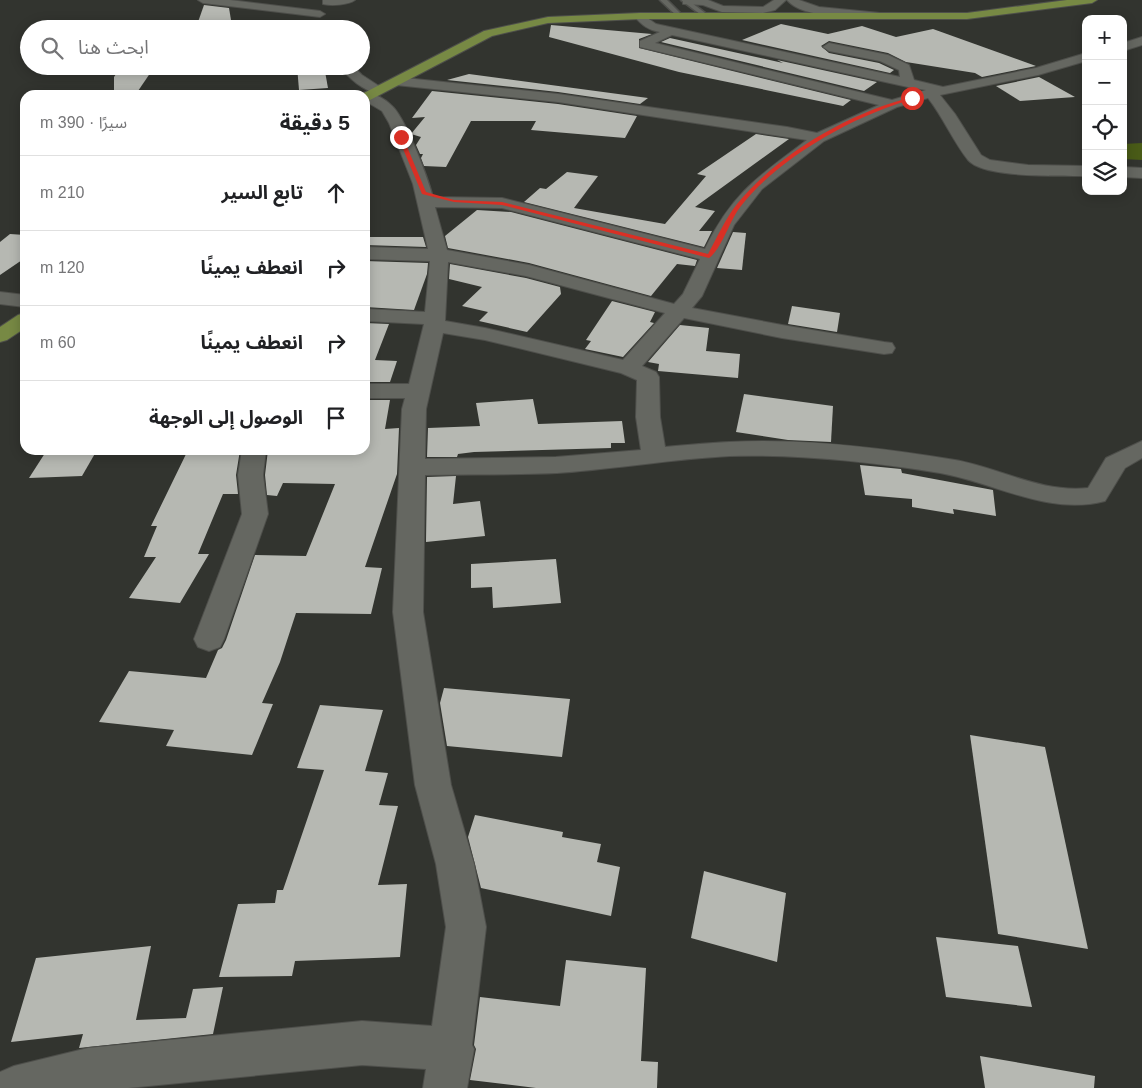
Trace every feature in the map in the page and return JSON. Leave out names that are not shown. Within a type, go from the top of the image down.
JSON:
[{"type":"main road","points":[[370,94],[488,33],[548,20],[640,16],[690,6],[706,16],[967,16],[1000,14],[1092,0]]},
{"type":"main road","points":[[0,336],[20,323]]},
{"type":"street","points":[[203,0],[320,14]]},
{"type":"street","points":[[321,20],[320,14],[328,1],[350,0]]},
{"type":"street","points":[[690,6],[758,10],[771,8],[780,0]]},
{"type":"street","points":[[792,0],[797,5],[811,9],[880,16]]},
{"type":"street","points":[[690,6],[733,28]]},
{"type":"street","points":[[640,16],[652,27],[908,83],[937,92],[975,158],[981,163],[1003,168],[1082,171]]},
{"type":"street","points":[[671,31],[644,44],[892,104]]},
{"type":"street","points":[[1127,46],[1142,41]]},
{"type":"street","points":[[818,45],[893,61],[905,68],[908,83]]},
{"type":"street","points":[[717,62],[756,50]]},
{"type":"street","points":[[628,368],[692,296],[725,225],[744,199],[756,186],[819,138],[892,104],[937,92],[1012,77],[1082,58]]},
{"type":"street","points":[[354,75],[367,90]]},
{"type":"street","points":[[396,81],[558,98],[771,128],[819,138]]},
{"type":"street","points":[[14,1088],[88,1070],[362,1043],[449,1069],[466,927],[455,864],[433,785],[422,720],[408,612],[408,553],[414,409],[434,322],[439,284],[439,256],[426,202],[396,123],[387,108],[370,94]]},
{"type":"street","points":[[1127,172],[1142,173]]},
{"type":"street","points":[[426,202],[502,203],[709,256]]},
{"type":"street","points":[[370,254],[476,259],[519,268],[680,311],[835,341],[884,348]]},
{"type":"street","points":[[0,298],[20,300]]},
{"type":"street","points":[[370,316],[434,322],[628,368],[648,377],[648,417],[654,457]]},
{"type":"street","points":[[370,390],[417,392]]},
{"type":"street","points":[[413,466],[556,465],[729,449],[786,449],[914,461],[961,469],[1051,496],[1084,498],[1096,495],[1115,463],[1142,448]]},
{"type":"street","points":[[209,639],[255,514],[254,500],[250,487],[253,455]]},
{"type":"lane","points":[[663,0],[670,7],[690,6]]},
{"type":"lane","points":[[670,7],[690,6]]},
{"type":"green space","points":[[1142,143],[1142,160],[1127,159],[1127,144]]},
{"type":"building","points":[[204,5],[229,8],[231,20],[199,20]]},
{"type":"building","points":[[781,24],[828,34],[862,26],[896,37],[933,29],[1036,66],[982,77],[975,73],[906,62],[888,53],[829,41],[821,46],[829,53],[879,63],[894,70],[890,73],[742,40]]},
{"type":"building","points":[[551,25],[652,34],[639,39],[639,48],[851,100],[843,106],[679,72],[549,37]]},
{"type":"building","points":[[670,38],[877,82],[864,91],[661,42]]},
{"type":"building","points":[[469,74],[648,98],[640,104],[558,92],[447,80]]},
{"type":"building","points":[[115,75],[149,75],[139,90],[114,90]]},
{"type":"building","points":[[298,75],[326,75],[328,88],[299,90]]},
{"type":"building","points":[[1039,77],[1075,97],[1020,101],[996,86]]},
{"type":"building","points":[[432,91],[558,104],[637,116],[625,138],[531,130],[536,121],[471,121],[446,167],[424,166],[421,158],[423,154],[420,154],[416,145],[421,137],[411,134],[425,117],[412,118]]},
{"type":"building","points":[[756,134],[789,139],[695,207],[715,211],[699,231],[712,231],[704,247],[524,202],[540,188],[546,189],[567,172],[598,176],[574,208],[665,224],[706,176],[697,174]]},
{"type":"building","points":[[477,210],[511,212],[697,260],[695,266],[677,264],[651,296],[529,263],[448,248],[445,236]]},
{"type":"building","points":[[733,232],[746,233],[742,270],[717,268]]},
{"type":"building","points":[[10,234],[20,235],[20,261],[0,275],[0,242]]},
{"type":"building","points":[[370,237],[423,237],[426,247],[370,245]]},
{"type":"building","points":[[370,261],[428,263],[427,274],[414,310],[370,307]]},
{"type":"building","points":[[450,264],[526,278],[560,287],[561,294],[527,332],[479,321],[488,312],[462,306],[482,287],[449,279]]},
{"type":"building","points":[[612,301],[655,312],[650,322],[654,323],[623,357],[585,349],[591,341],[586,340]]},
{"type":"building","points":[[792,306],[840,313],[837,332],[788,324]]},
{"type":"building","points":[[370,323],[389,324],[375,360],[397,361],[390,382],[370,382]]},
{"type":"building","points":[[680,325],[709,328],[706,351],[740,354],[738,378],[658,371],[659,364],[648,362]]},
{"type":"building","points":[[744,394],[833,406],[831,442],[788,440],[736,432]]},
{"type":"building","points":[[533,399],[538,424],[622,421],[625,443],[611,443],[611,448],[474,452],[458,454],[457,457],[427,457],[428,428],[480,426],[476,403]]},
{"type":"building","points":[[370,400],[390,400],[385,429],[399,428],[397,474],[365,567],[382,568],[371,614],[296,613],[280,662],[262,703],[273,704],[252,755],[166,746],[174,730],[99,722],[129,671],[206,678],[218,650],[222,648],[226,640],[255,555],[306,556],[335,484],[283,483],[277,496],[267,495],[265,475],[267,455],[370,455]]},
{"type":"building","points":[[44,455],[94,455],[82,476],[29,478]]},
{"type":"building","points":[[186,455],[239,455],[236,475],[238,494],[223,494],[198,554],[209,554],[180,603],[129,598],[156,557],[144,557],[157,526],[151,526]]},
{"type":"building","points":[[860,465],[901,469],[902,473],[993,490],[996,516],[953,509],[954,514],[912,507],[912,499],[865,495]]},
{"type":"building","points":[[456,476],[453,504],[480,501],[485,536],[426,542],[427,477]]},
{"type":"building","points":[[556,559],[561,603],[493,608],[492,587],[471,588],[471,564]]},
{"type":"building","points":[[444,688],[570,699],[562,757],[447,746],[440,703]]},
{"type":"building","points":[[320,705],[383,710],[365,771],[388,773],[379,805],[398,806],[378,885],[407,884],[400,957],[295,961],[292,976],[219,977],[238,904],[275,903],[277,890],[283,890],[324,770],[297,768]]},
{"type":"building","points":[[970,735],[1045,747],[1088,949],[998,934]]},
{"type":"building","points":[[475,815],[563,832],[562,837],[601,844],[597,862],[620,867],[611,916],[481,888],[468,837]]},
{"type":"building","points":[[704,871],[786,893],[777,962],[691,938]]},
{"type":"building","points":[[936,937],[1018,946],[1032,1007],[946,997]]},
{"type":"building","points":[[151,946],[136,1020],[186,1018],[193,989],[223,987],[213,1034],[79,1048],[83,1034],[11,1042],[36,958]]},
{"type":"building","points":[[566,960],[646,968],[641,1061],[658,1062],[657,1088],[536,1088],[470,1080],[476,1049],[474,1045],[480,997],[560,1006]]},
{"type":"building","points":[[980,1056],[1095,1076],[1094,1088],[985,1088]]},
{"type":"route","points":[[401,137],[424,193],[454,201],[502,203],[612,233],[709,256],[725,225],[738,206],[756,186],[805,147],[844,125],[892,104],[912,98]]}]
